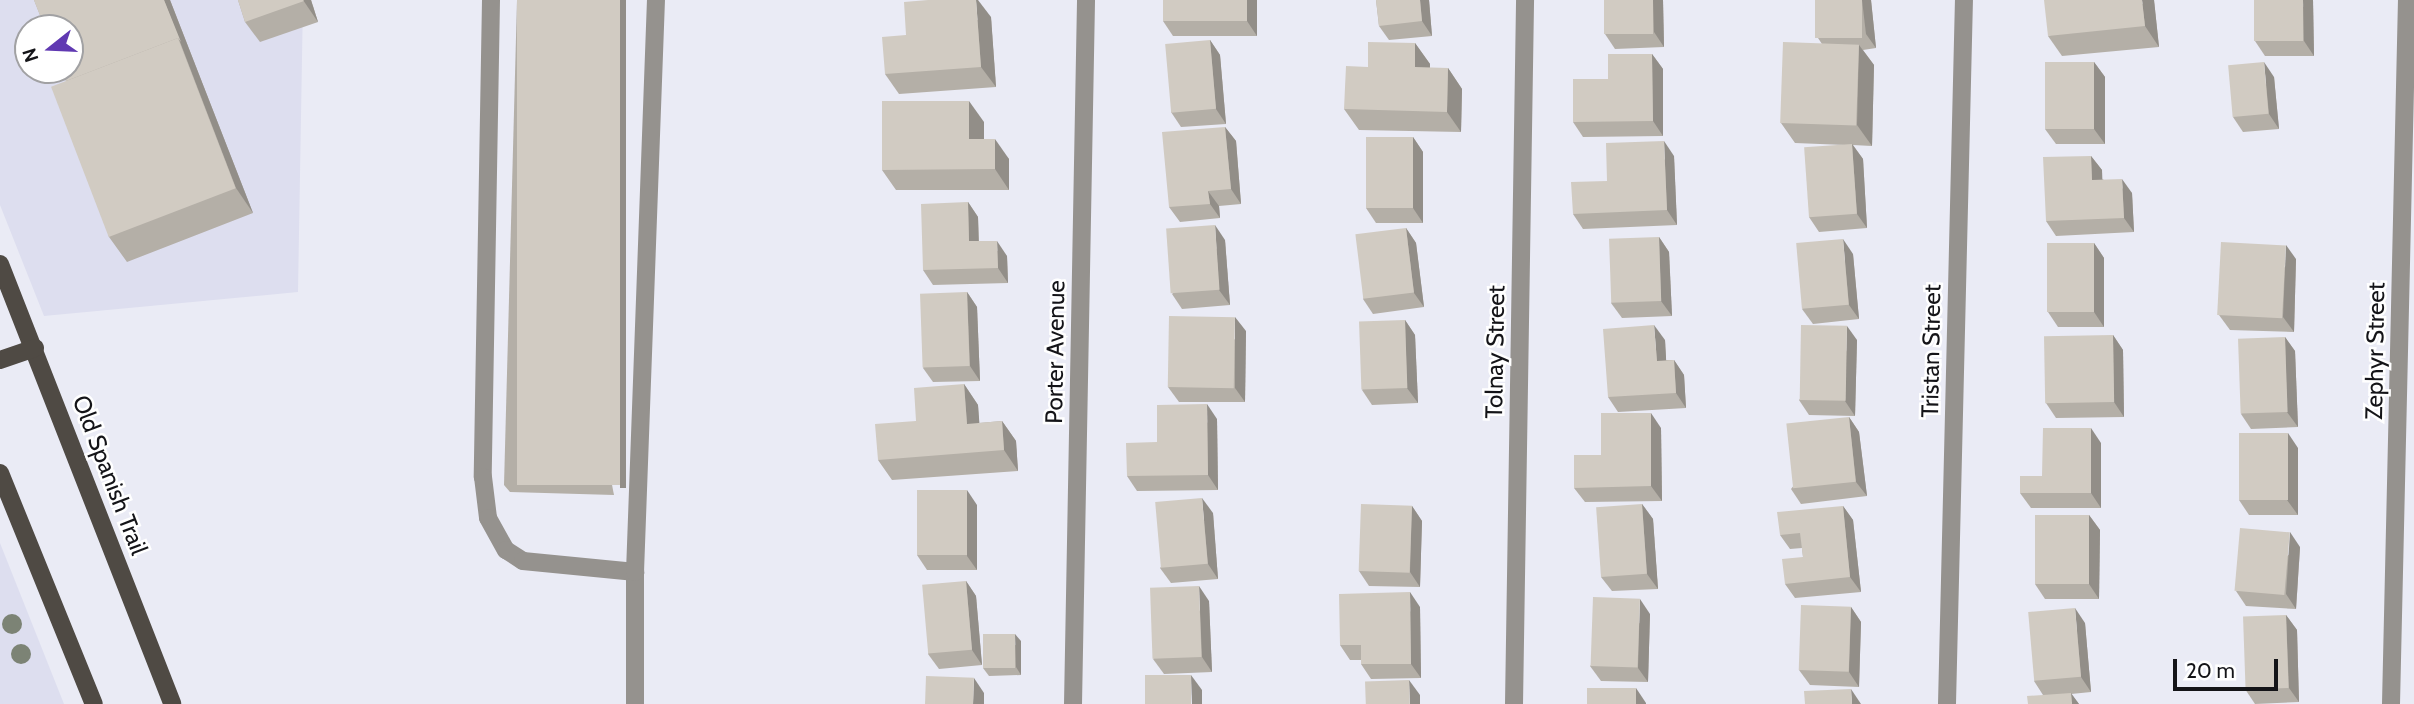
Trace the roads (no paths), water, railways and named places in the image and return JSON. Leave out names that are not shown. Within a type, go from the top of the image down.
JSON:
[{"type":"main road","name":"Old Spanish Trail","points":[[0,264],[172,704]]},
{"type":"main road","points":[[0,360],[35,348]]},
{"type":"main road","points":[[0,473],[94,704]]},
{"type":"street","points":[[491,0],[483,477],[488,518],[506,550],[523,561],[635,572]]},
{"type":"street","points":[[635,704],[635,572],[656,0]]},
{"type":"street","name":"Porter Avenue","points":[[1073,704],[1086,0]]},
{"type":"street","name":"Tolnay Street","points":[[1514,704],[1525,0]]},
{"type":"street","name":"Tristan Street","points":[[1947,704],[1964,0]]},
{"type":"street","name":"Zephyr Street","points":[[2391,704],[2407,0]]}]
